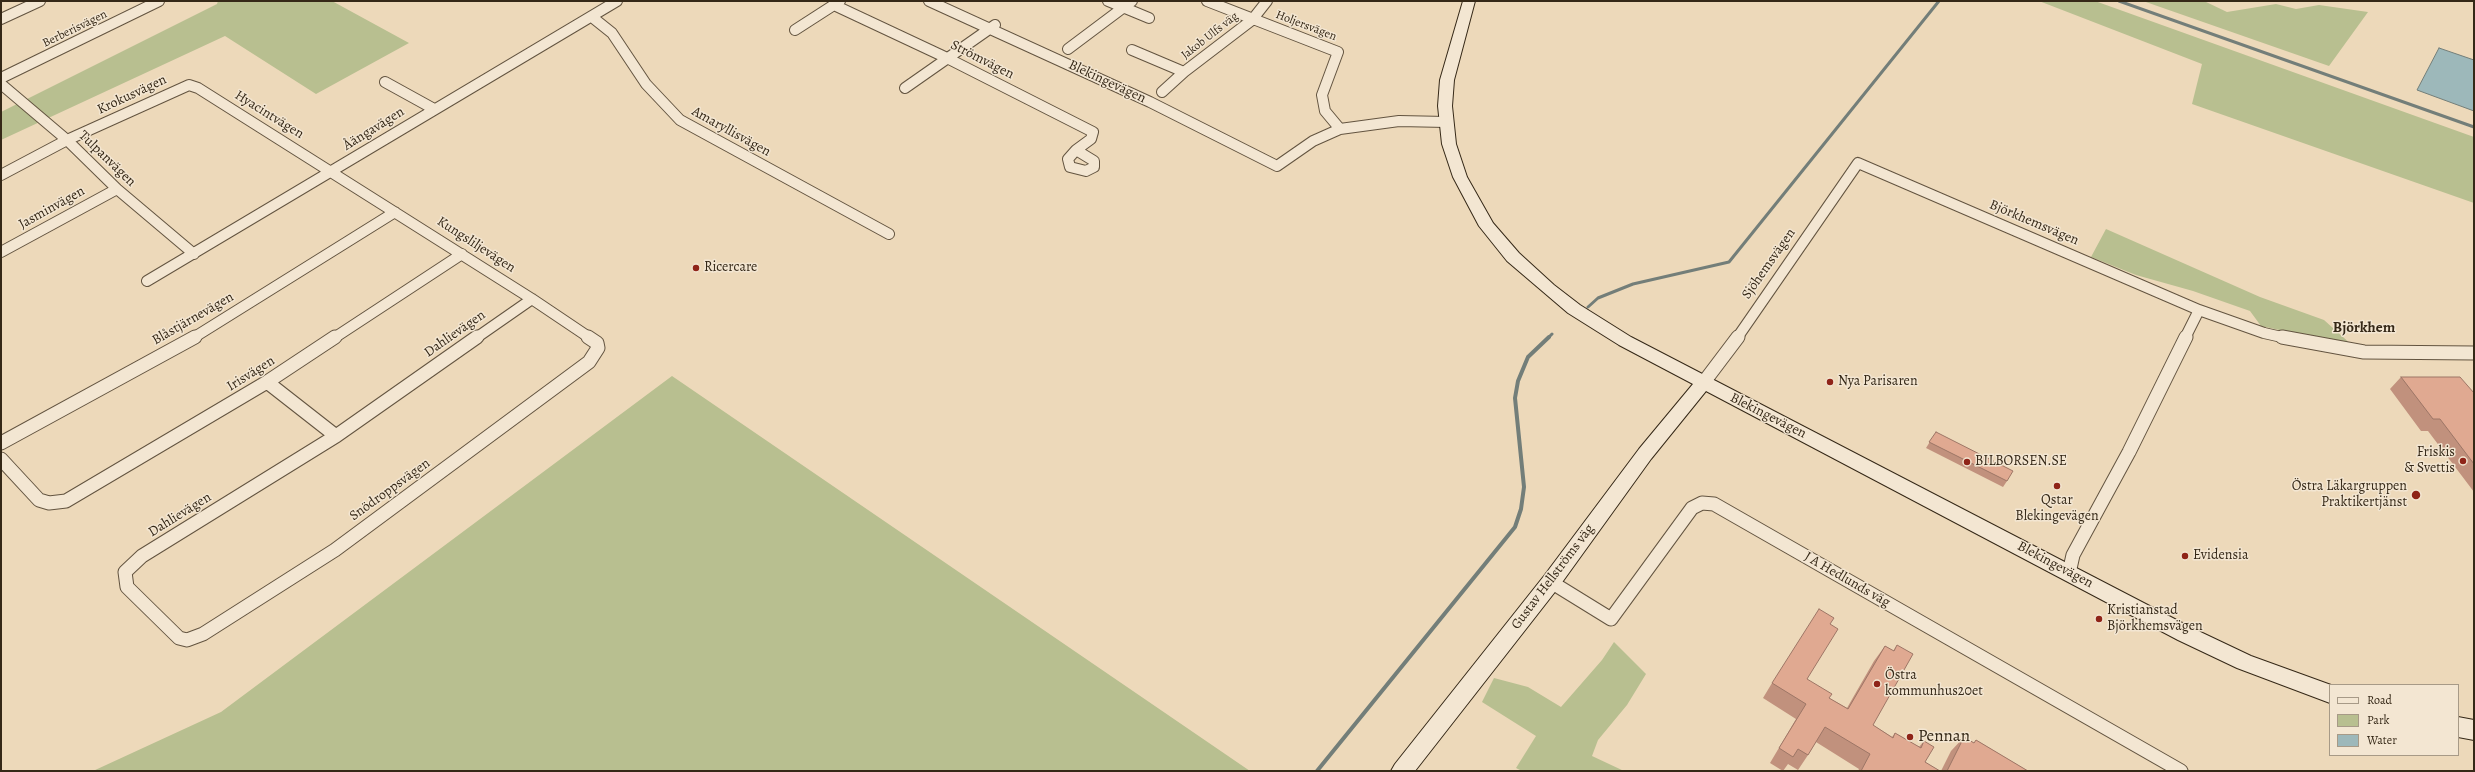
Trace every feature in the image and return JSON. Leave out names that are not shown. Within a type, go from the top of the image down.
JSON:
[{"type":"main road","points":[[1446,122],[1447,80],[1468,1]]},
{"type":"main road","name":"Blekingevägen","points":[[1446,122],[1454,162],[1468,194],[1487,226],[1518,262],[1574,309],[1625,341],[2215,649],[2279,676],[2329,694]]},
{"type":"main road","name":"Gustav Hellströms väg","points":[[1402,771],[1551,582],[1646,454],[1704,382]]},
{"type":"main road","points":[[2459,727],[2474,730]]},
{"type":"street","points":[[1,18],[40,1]]},
{"type":"street","name":"Berberisvägen","points":[[1,78],[159,1]]},
{"type":"street","name":"Åängavägen","points":[[147,281],[333,172],[434,109],[617,1]]},
{"type":"street","name":"Blekingevägen","points":[[929,1],[992,27]]},
{"type":"street","name":"Blekingevägen","points":[[942,1],[992,27],[1280,164],[1313,141],[1340,129],[1372,123],[1399,121],[1446,122]]},
{"type":"street","points":[[1108,1],[1149,18]]},
{"type":"street","points":[[1068,49],[1132,1]]},
{"type":"street","name":"Holjersvägen","points":[[1207,1],[1252,20],[1338,52],[1322,94],[1325,110],[1340,129]]},
{"type":"street","name":"Jakob Ulfs väg","points":[[1162,92],[1184,72],[1252,20],[1267,1]]},
{"type":"street","name":"Strömvägen","points":[[795,30],[837,3],[1093,132],[1091,139],[1076,150]]},
{"type":"street","name":"Amaryllisvägen","points":[[592,17],[612,33],[646,84],[680,120],[888,234]]},
{"type":"street","points":[[905,88],[992,27]]},
{"type":"street","name":"Jakob Ulfs väg","points":[[1132,50],[1184,72]]},
{"type":"street","points":[[385,82],[434,109]]},
{"type":"street","name":"Tulpanvägen","points":[[1,84],[68,140],[117,189],[194,254]]},
{"type":"street","name":"Krokusvägen","points":[[1,175],[68,140],[189,85]]},
{"type":"street","name":"Hyacintvägen","points":[[189,85],[198,88],[333,172]]},
{"type":"street","name":"Sjöhemsvägen","points":[[1704,382],[1744,329],[1756,308],[1858,163]]},
{"type":"street","name":"Björkhemsvägen","points":[[1858,163],[2199,310],[2264,333],[2332,348],[2397,354],[2474,353]]},
{"type":"street","name":"Kungsliljevägen","points":[[333,172],[592,338],[598,348]]},
{"type":"street","name":"Jasminvägen","points":[[1,252],[117,189]]},
{"type":"street","name":"Blåstjärnevägen","points":[[1,443],[202,333],[395,212]]},
{"type":"street","name":"Irisvägen","points":[[1,459],[39,500],[49,503],[66,501],[267,382],[462,254]]},
{"type":"street","name":"Dahlievägen","points":[[187,640],[179,638],[127,587],[125,572],[142,556],[336,436],[532,299]]},
{"type":"street","points":[[2069,573],[2073,555],[2129,452],[2199,310]]},
{"type":"street","name":"Snödroppsvägen","points":[[187,640],[203,634],[335,550],[405,500],[589,362],[598,348]]},
{"type":"street","points":[[267,382],[336,436]]},
{"type":"street","name":"J A Hedlunds väg","points":[[1551,582],[1612,619],[1692,508],[1702,503],[1714,504],[2181,771]]},
{"type":"green space","points":[[218,1],[332,1],[409,43],[316,94],[225,36],[1,140],[1,112],[217,4]]},
{"type":"green space","points":[[2039,1],[2095,1],[2474,137],[2474,203],[2192,104],[2202,64]]},
{"type":"green space","points":[[2143,1],[2204,1],[2227,12],[2276,4],[2296,9],[2319,5],[2368,12],[2329,66]]},
{"type":"green space","points":[[2106,229],[2260,297],[2324,320],[2353,346],[2261,326],[2250,311],[2193,291],[2136,275],[2091,257]]},
{"type":"green space","points":[[672,376],[1250,771],[93,771],[221,712]]},
{"type":"green space","points":[[1614,642],[1646,674],[1627,705],[1598,740],[1592,756],[1624,771],[1522,771],[1516,768],[1536,736],[1482,702],[1494,678],[1528,687],[1561,707],[1602,660]]},
{"type":"water","points":[[2439,48],[2474,60],[2474,111],[2417,90]]},
{"type":"building","points":[[2401,377],[2460,377],[2474,393],[2474,464],[2440,419],[2433,419]]},
{"type":"building","points":[[1936,432],[2013,471],[2007,481],[1929,442]]},
{"type":"building","name":"Östra kommunhus20et","points":[[1819,609],[1834,618],[1830,624],[1838,629],[1807,679],[1832,694],[1829,698],[1848,709],[1885,646],[1894,651],[1897,645],[1913,654],[1873,725],[1893,738],[1895,733],[1921,748],[1924,741],[1934,747],[1925,762],[1940,771],[1861,771],[1870,754],[1825,727],[1808,755],[1798,749],[1793,757],[1779,748],[1806,704],[1772,683]]},
{"type":"building","points":[[1964,737],[1974,743],[1976,740],[2028,771],[1947,771]]},
{"type":"waterway","points":[[1588,307],[1598,298],[1633,284],[1729,262],[1939,1]]},
{"type":"waterway","points":[[2119,1],[2474,127]]},
{"type":"waterway","points":[[1549,337],[1552,334]]},
{"type":"waterway","points":[[1317,771],[1515,527],[1521,509],[1524,487],[1515,398],[1518,381],[1528,357],[1549,337]]},
{"type":"place","name":"Ricercare","points":[[696,268]]},
{"type":"place","name":"Nya Parisaren","points":[[1830,382]]},
{"type":"place","name":"Friskis & Svettis","points":[[2463,461]]},
{"type":"place","name":"BILBORSEN.SE","points":[[1967,462]]},
{"type":"place","name":"Qstar Blekingevägen","points":[[2057,486]]},
{"type":"place","name":"Östra Läkargruppen Praktikertjänst","points":[[2416,495]]},
{"type":"place","name":"Evidensia","points":[[2185,556]]},
{"type":"place","name":"Kristianstad Björkhemsvägen","points":[[2099,619]]},
{"type":"place","name":"Östra kommunhus20et","points":[[1877,684]]},
{"type":"place","name":"Pennan","points":[[1910,737]]},
{"type":"district","name":"Björkhem","points":[[2364,328]]}]
